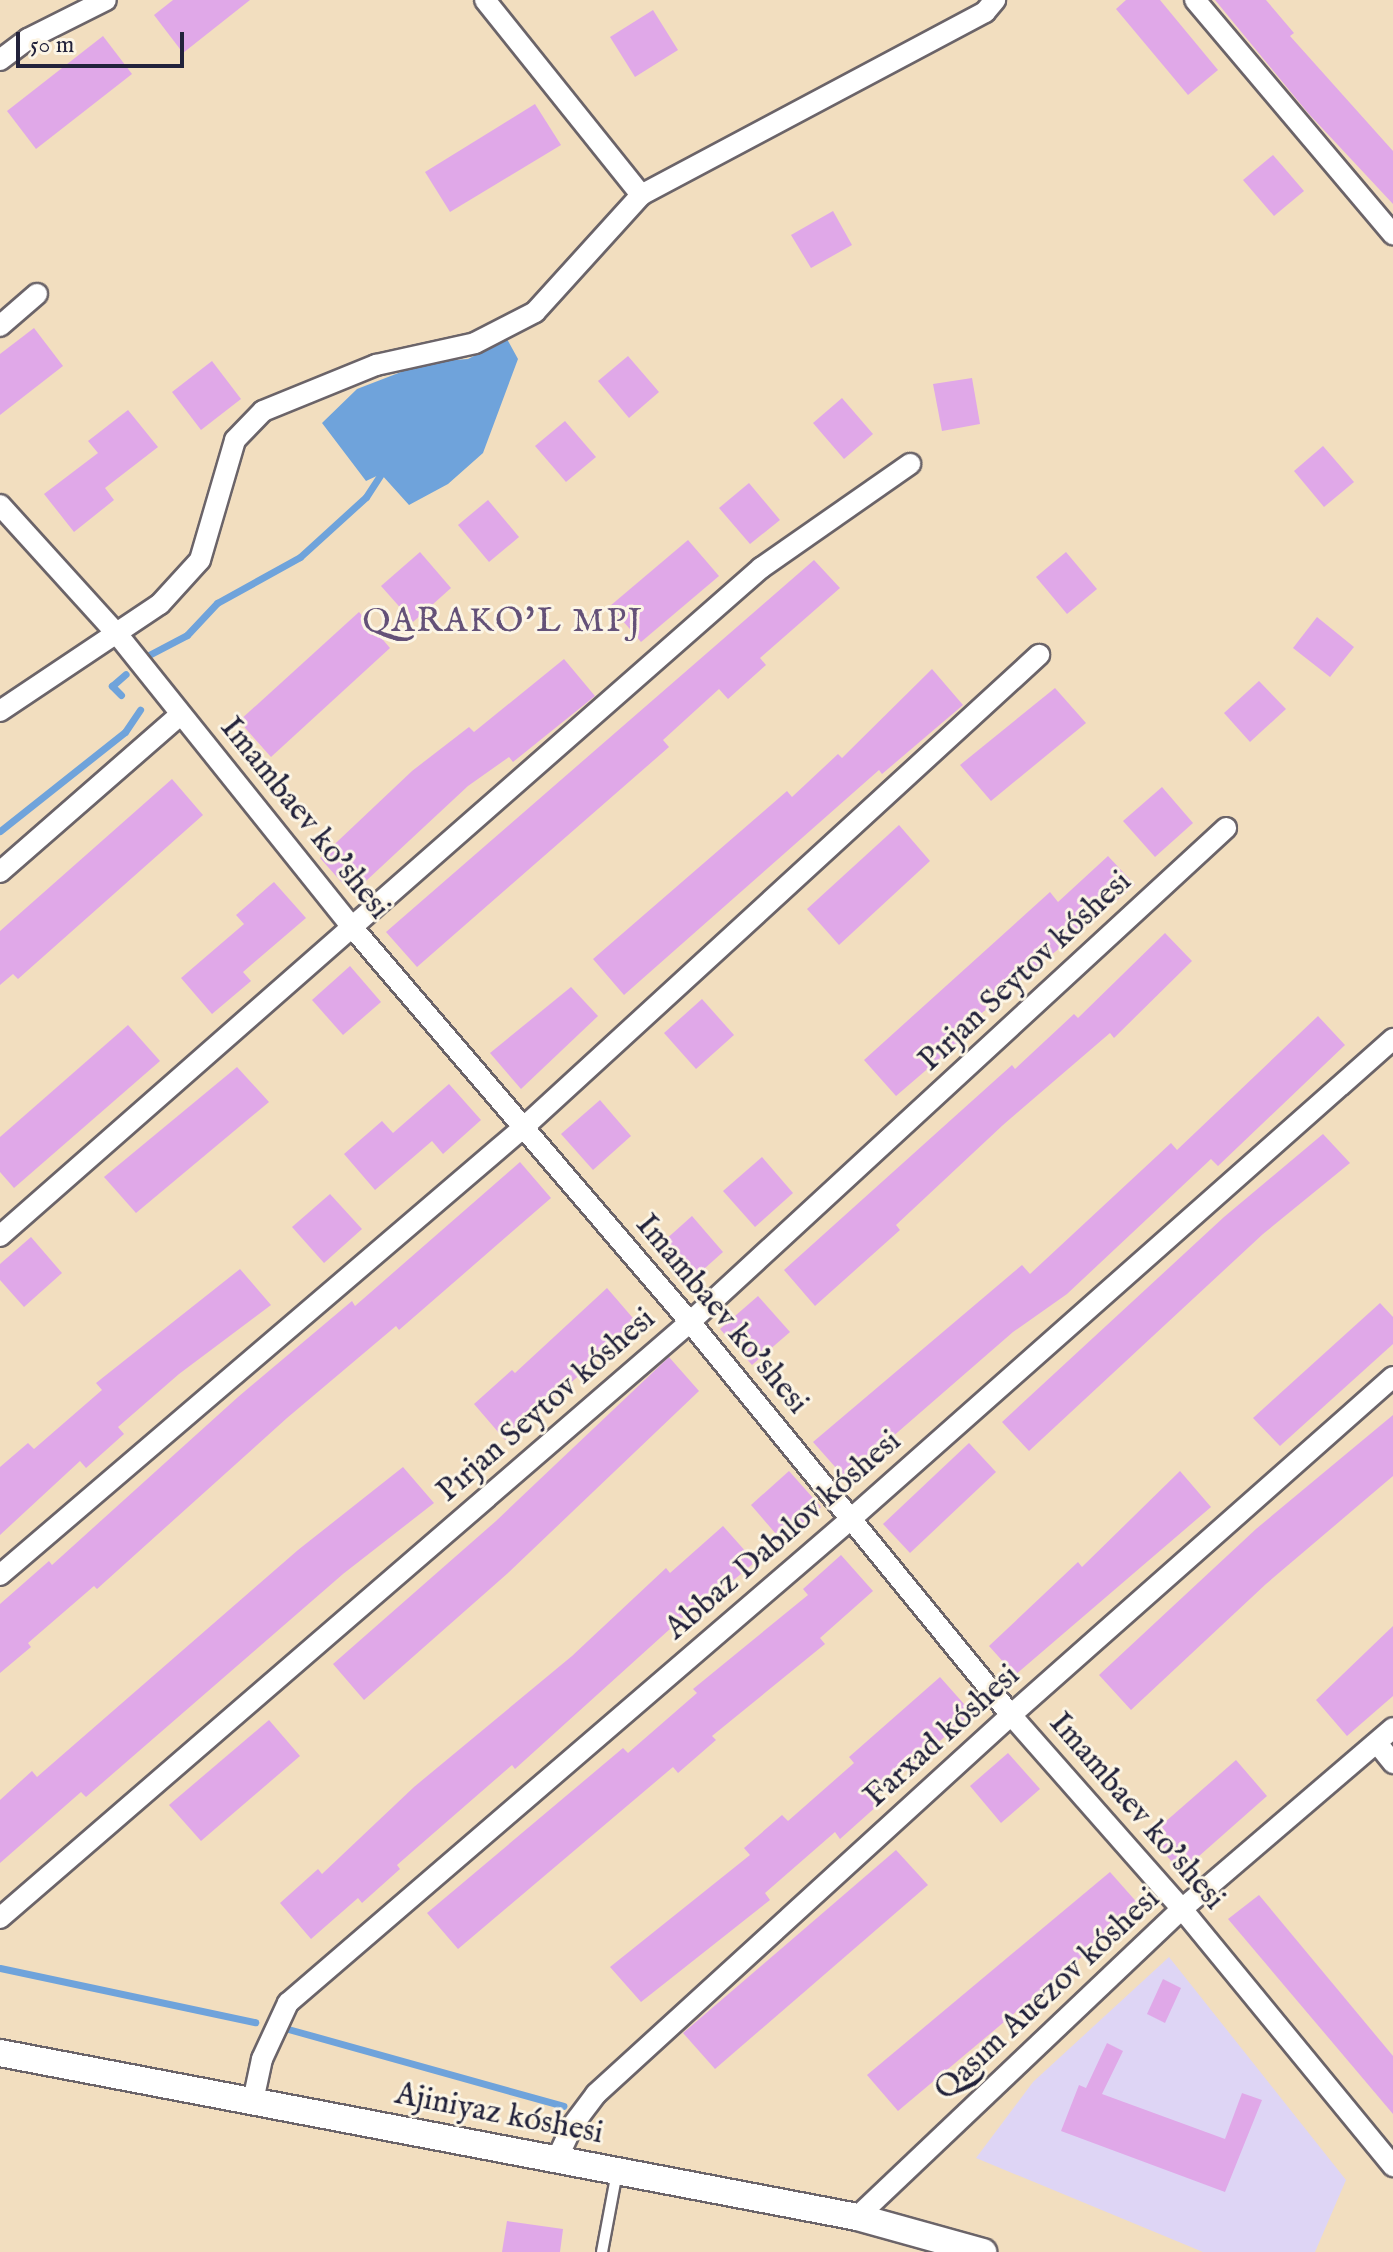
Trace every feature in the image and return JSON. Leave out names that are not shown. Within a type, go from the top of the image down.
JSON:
[{"type":"street","points":[[0,60],[28,39],[106,0]]},
{"type":"street","points":[[485,0],[641,195]]},
{"type":"street","points":[[0,711],[118,635],[160,604],[200,560],[235,440],[263,411],[376,365],[475,343],[535,312],[641,195],[985,12],[995,0]]},
{"type":"street","points":[[1195,0],[1393,234]]},
{"type":"street","points":[[0,326],[37,294]]},
{"type":"street","points":[[0,1236],[761,568],[910,464]]},
{"type":"street","name":"Imambaev ko'shesi","points":[[0,505],[118,635],[352,927],[690,1322],[1011,1715],[1182,1909],[1393,2166]]},
{"type":"street","points":[[0,1575],[524,1127],[1039,655]]},
{"type":"street","points":[[0,872],[180,715]]},
{"type":"street","name":"Pırjan Seytov kóshesi","points":[[0,1918],[690,1322],[1226,828]]},
{"type":"street","name":"Abbaz Dabılov kóshesi","points":[[253,2101],[262,2059],[288,2003],[852,1518],[1393,1039]]},
{"type":"street","name":"Farxad kóshesi","points":[[556,2161],[572,2126],[596,2094],[1011,1715],[1393,1377]]},
{"type":"street","name":"Qasım Auezov kóshesi","points":[[857,2217],[1182,1909],[1393,1728]]},
{"type":"street","points":[[1377,1743],[1393,1763]]},
{"type":"street","name":"Ajiniyaz kóshesi","points":[[0,2053],[857,2217],[983,2252]]},
{"type":"lane","points":[[602,2252],[617,2172]]},
{"type":"shaded area","points":[[1169,1957],[1346,2180],[1315,2252],[1203,2252],[976,2158],[1033,2082]]},
{"type":"water","points":[[507,339],[518,359],[483,453],[448,484],[409,505],[381,474],[366,481],[322,423],[357,389],[427,362],[468,359]]},
{"type":"building","points":[[173,0],[250,0],[183,53],[154,15]]},
{"type":"building","points":[[1126,0],[1160,0],[1218,70],[1188,95],[1116,9]]},
{"type":"building","points":[[1215,0],[1266,0],[1294,33],[1290,36],[1393,151],[1393,204],[1308,113]]},
{"type":"building","points":[[653,10],[678,50],[635,77],[610,37]]},
{"type":"building","points":[[103,36],[132,74],[36,149],[7,111]]},
{"type":"building","points":[[535,104],[561,145],[450,212],[425,172]]},
{"type":"building","points":[[1273,155],[1304,191],[1274,216],[1243,180]]},
{"type":"building","points":[[833,211],[852,245],[811,268],[791,235]]},
{"type":"building","points":[[34,328],[63,366],[0,415],[0,354]]},
{"type":"building","points":[[628,356],[659,392],[629,418],[598,381]]},
{"type":"building","points":[[212,361],[241,399],[201,430],[172,392]]},
{"type":"building","points":[[972,378],[980,424],[942,431],[933,384]]},
{"type":"building","points":[[842,398],[873,434],[844,459],[813,423]]},
{"type":"building","points":[[128,410],[158,447],[105,488],[114,500],[74,532],[44,494],[98,453],[88,441]]},
{"type":"building","points":[[565,421],[596,457],[566,482],[535,446]]},
{"type":"building","points":[[1323,446],[1354,482],[1324,507],[1294,471]]},
{"type":"building","points":[[749,483],[780,520],[750,544],[719,508]]},
{"type":"building","points":[[488,500],[519,537],[489,562],[458,525]]},
{"type":"building","points":[[688,540],[719,576],[641,642],[610,606]]},
{"type":"building","points":[[420,552],[451,588],[413,622],[381,586]]},
{"type":"building","points":[[1066,552],[1097,589],[1067,614],[1036,577]]},
{"type":"building","points":[[814,560],[840,588],[760,658],[766,665],[728,699],[719,689],[663,740],[669,747],[417,967],[386,932]]},
{"type":"building","points":[[359,612],[390,648],[271,757],[239,721]]},
{"type":"building","points":[[1317,617],[1354,647],[1330,677],[1293,648]]},
{"type":"building","points":[[564,659],[595,696],[513,762],[509,757],[468,786],[352,894],[320,858],[412,771],[469,727],[474,732]]},
{"type":"building","points":[[932,669],[963,705],[882,774],[879,770],[624,995],[593,959],[787,791],[792,797],[838,754],[842,758]]},
{"type":"building","points":[[1259,681],[1286,709],[1250,742],[1224,713]]},
{"type":"building","points":[[1055,688],[1086,723],[991,801],[960,765]]},
{"type":"building","points":[[172,779],[203,815],[18,979],[13,974],[0,985],[0,931]]},
{"type":"building","points":[[1162,787],[1193,823],[1155,857],[1123,821]]},
{"type":"building","points":[[899,825],[930,861],[839,945],[807,909]]},
{"type":"building","points":[[1108,856],[1135,885],[977,1017],[982,1022],[896,1096],[864,1060],[1050,892],[1058,902]]},
{"type":"building","points":[[274,882],[306,918],[243,972],[251,981],[212,1014],[181,978],[244,924],[236,915]]},
{"type":"building","points":[[1165,933],[1192,961],[1114,1038],[1110,1033],[1003,1125],[896,1225],[900,1230],[815,1306],[784,1270],[1012,1065],[1015,1069],[1074,1014],[1078,1018]]},
{"type":"building","points":[[350,966],[381,1002],[343,1035],[312,1000]]},
{"type":"building","points":[[571,987],[598,1016],[521,1089],[490,1053]]},
{"type":"building","points":[[702,999],[734,1035],[696,1069],[664,1033]]},
{"type":"building","points":[[1318,1016],[1345,1045],[1218,1166],[1211,1159],[1067,1294],[1013,1332],[845,1478],[813,1442],[1022,1265],[1030,1274],[1171,1143],[1177,1150]]},
{"type":"building","points":[[128,1025],[160,1061],[14,1188],[0,1172],[0,1137]]},
{"type":"building","points":[[237,1067],[269,1102],[136,1213],[104,1177]]},
{"type":"building","points":[[449,1084],[481,1120],[443,1154],[432,1141],[375,1190],[344,1154],[382,1121],[393,1133]]},
{"type":"building","points":[[600,1100],[631,1136],[593,1170],[561,1134]]},
{"type":"building","points":[[1323,1134],[1350,1163],[1263,1234],[1029,1451],[1002,1422],[1224,1217]]},
{"type":"building","points":[[762,1157],[793,1193],[755,1227],[723,1191]]},
{"type":"building","points":[[520,1162],[551,1198],[399,1330],[396,1326],[287,1418],[97,1589],[94,1586],[28,1643],[31,1647],[0,1673],[0,1604],[49,1561],[52,1565],[238,1397],[352,1301],[355,1306]]},
{"type":"building","points":[[330,1194],[362,1229],[324,1263],[292,1227]]},
{"type":"building","points":[[692,1216],[723,1252],[685,1286],[654,1250]]},
{"type":"building","points":[[31,1237],[62,1273],[24,1307],[0,1280],[0,1264]]},
{"type":"building","points":[[240,1269],[271,1305],[179,1374],[118,1427],[124,1434],[86,1468],[80,1461],[0,1535],[0,1467],[28,1443],[34,1449],[102,1390],[96,1383]]},
{"type":"building","points":[[607,1288],[638,1324],[505,1440],[474,1404],[512,1370],[515,1373]]},
{"type":"building","points":[[758,1296],[790,1332],[752,1365],[720,1329]]},
{"type":"building","points":[[1380,1303],[1393,1317],[1393,1344],[1280,1446],[1253,1418]]},
{"type":"building","points":[[669,1357],[699,1391],[508,1573],[364,1700],[333,1664],[496,1521]]},
{"type":"building","points":[[1393,1415],[1393,1476],[1266,1584],[1131,1710],[1099,1675],[1256,1529]]},
{"type":"building","points":[[969,1443],[996,1472],[910,1553],[883,1524]]},
{"type":"building","points":[[403,1467],[434,1503],[343,1574],[86,1797],[81,1792],[0,1863],[0,1800],[32,1771],[37,1777],[298,1550]]},
{"type":"building","points":[[789,1471],[821,1507],[782,1541],[751,1505]]},
{"type":"building","points":[[1180,1471],[1211,1507],[1015,1675],[989,1646],[1078,1562],[1082,1567]]},
{"type":"building","points":[[723,1526],[755,1562],[716,1595],[712,1591],[515,1769],[512,1765],[397,1865],[400,1869],[362,1903],[358,1898],[311,1939],[280,1903],[318,1869],[322,1874],[414,1787],[572,1656],[666,1568],[670,1573]]},
{"type":"building","points":[[841,1555],[873,1591],[820,1638],[825,1644],[712,1736],[716,1740],[678,1773],[673,1767],[458,1949],[427,1913],[623,1748],[628,1753],[697,1693],[693,1689],[808,1595],[803,1589]]},
{"type":"building","points":[[1393,1626],[1393,1696],[1347,1736],[1316,1700]]},
{"type":"building","points":[[940,1677],[972,1713],[873,1799],[878,1805],[840,1839],[835,1832],[765,1893],[770,1900],[641,2002],[610,1967],[750,1855],[744,1848],[782,1815],[788,1821],[854,1763],[849,1757]]},
{"type":"building","points":[[269,1720],[300,1756],[201,1841],[169,1805]]},
{"type":"building","points":[[1008,1753],[1040,1789],[1001,1823],[970,1786]]},
{"type":"building","points":[[1236,1760],[1267,1796],[1181,1872],[1149,1836]]},
{"type":"building","points":[[896,1850],[928,1885],[715,2069],[683,2033]]},
{"type":"building","points":[[1110,1872],[1141,1907],[898,2111],[867,2075]]},
{"type":"building","points":[[1259,1895],[1393,2056],[1393,2114],[1228,1919]]},
{"type":"building","points":[[1163,1979],[1181,1988],[1165,2023],[1147,2014]]},
{"type":"building","points":[[1107,2043],[1123,2051],[1102,2094],[1225,2139],[1242,2093],[1262,2100],[1225,2192],[1061,2131],[1079,2085],[1086,2088]]},
{"type":"building","points":[[507,2221],[563,2229],[560,2252],[502,2252]]},
{"type":"waterway","points":[[147,656],[187,635],[217,603],[300,557],[366,497],[381,474]]},
{"type":"waterway","points":[[121,695],[112,686],[126,674]]},
{"type":"waterway","points":[[0,831],[125,732],[140,710]]},
{"type":"waterway","points":[[0,1968],[255,2022]]},
{"type":"waterway","points":[[288,2029],[563,2106]]},
{"type":"district","name":"QARAKO'L MPJ","points":[[503,622]]}]
